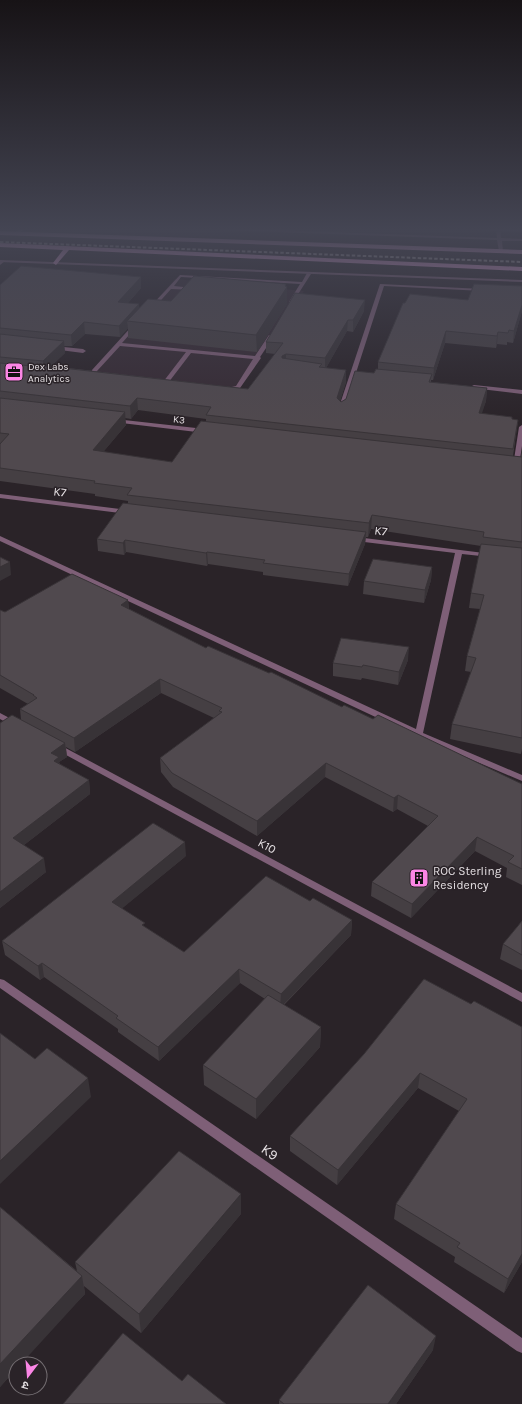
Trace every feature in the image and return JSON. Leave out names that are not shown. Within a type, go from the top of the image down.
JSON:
[{"type":"street","points":[[150,310],[163,295]]},
{"type":"street","points":[[290,305],[297,295]]},
{"type":"street","points":[[341,410],[379,295]]},
{"type":"street","points":[[286,298],[294,299]]},
{"type":"street","points":[[100,378],[93,375],[94,371],[139,321]]},
{"type":"street","points":[[217,390],[229,390],[238,387],[274,331]]},
{"type":"street","points":[[119,344],[258,358]]},
{"type":"street","points":[[45,347],[83,351]]},
{"type":"street","points":[[163,386],[189,352]]},
{"type":"street","points":[[345,374],[360,376]]},
{"type":"street","points":[[155,385],[171,386]]},
{"type":"street","points":[[468,387],[522,392]]},
{"type":"street","name":"K3","points":[[111,420],[214,432]]},
{"type":"street","points":[[508,465],[519,466],[522,428]]},
{"type":"street","name":"K7","points":[[0,496],[134,512]]},
{"type":"street","points":[[0,538],[420,734],[522,778]]},
{"type":"street","name":"K7","points":[[348,538],[498,556]]},
{"type":"street","points":[[420,734],[459,552]]},
{"type":"street","points":[[0,716],[21,727]]},
{"type":"street","name":"K10","points":[[48,742],[522,998]]},
{"type":"street","name":"K9","points":[[0,983],[522,1346]]},
{"type":"shaded area","points":[[161,295],[302,295],[238,391],[90,375]]},
{"type":"building","points":[[0,295],[125,295],[118,302],[139,304],[119,326],[84,322],[71,335],[0,328]]},
{"type":"building","points":[[177,295],[282,295],[256,335],[127,321],[148,299],[171,301]]},
{"type":"building","points":[[294,295],[310,295],[365,300],[353,320],[348,320],[325,358],[286,354],[282,356],[282,358],[322,364],[319,367],[346,370],[337,398],[341,402],[346,399],[355,371],[374,373],[376,369],[432,374],[429,382],[487,388],[479,413],[512,417],[512,419],[518,420],[513,449],[206,415],[211,407],[137,398],[130,406],[0,391],[0,363],[45,366],[248,389],[283,343],[266,342]]},
{"type":"building","points":[[410,295],[468,300],[470,295],[522,295],[522,305],[514,331],[509,330],[508,333],[498,332],[497,336],[446,331],[434,368],[378,362],[403,303],[405,303]]},
{"type":"building","points":[[0,334],[64,341],[43,361],[0,357]]},
{"type":"building","points":[[0,398],[125,412],[93,450],[172,462],[201,421],[522,457],[522,542],[483,537],[484,532],[372,515],[369,523],[127,495],[132,488],[94,483],[95,481],[0,468],[0,444],[9,434],[0,433]]},
{"type":"building","points":[[123,503],[366,532],[349,574],[263,563],[265,560],[206,553],[125,540],[123,543],[97,539]]},
{"type":"building","points":[[481,544],[522,548],[522,738],[452,724],[476,658],[467,656],[484,595],[471,593]]},
{"type":"building","points":[[0,557],[10,562],[0,567]]},
{"type":"building","points":[[373,559],[432,567],[425,590],[364,581]]},
{"type":"building","points":[[72,574],[128,600],[121,605],[206,648],[208,646],[269,673],[271,672],[342,707],[344,705],[373,719],[378,715],[522,784],[522,869],[508,862],[514,856],[477,837],[412,904],[372,882],[438,816],[398,795],[394,798],[326,763],[257,821],[172,773],[160,758],[222,712],[219,711],[222,708],[160,679],[74,738],[20,709],[37,698],[0,675],[0,610],[5,612]]},
{"type":"building","points":[[341,638],[409,647],[399,672],[363,665],[362,667],[333,663]]},
{"type":"building","points":[[12,715],[65,743],[51,753],[59,757],[54,761],[89,780],[13,838],[44,858],[0,892],[0,723]]},
{"type":"building","points":[[153,823],[185,842],[112,902],[145,923],[142,925],[184,952],[266,876],[310,901],[313,898],[352,920],[281,994],[239,969],[158,1047],[116,1018],[118,1016],[42,963],[38,966],[2,941]]},
{"type":"building","points":[[522,921],[522,955],[503,944]]},
{"type":"building","points":[[424,979],[471,1004],[474,1001],[522,1027],[522,1254],[508,1279],[457,1247],[460,1243],[396,1204],[467,1099],[420,1073],[338,1170],[290,1136],[364,1054]]},
{"type":"building","points":[[268,995],[321,1027],[256,1099],[203,1065]]},
{"type":"building","points":[[0,1033],[35,1059],[47,1048],[88,1078],[0,1161]]},
{"type":"building","points":[[179,1151],[241,1194],[139,1314],[75,1262]]},
{"type":"building","points":[[0,1207],[82,1276],[0,1364]]},
{"type":"building","points":[[368,1285],[436,1336],[388,1404],[284,1404],[279,1400]]},
{"type":"building","points":[[123,1333],[182,1381],[188,1374],[226,1404],[63,1404]]},
{"type":"place","name":"Dex Labs Analytics","points":[[14,372]]},
{"type":"place","name":"ROC Sterling Residency","points":[[419,878]]}]
